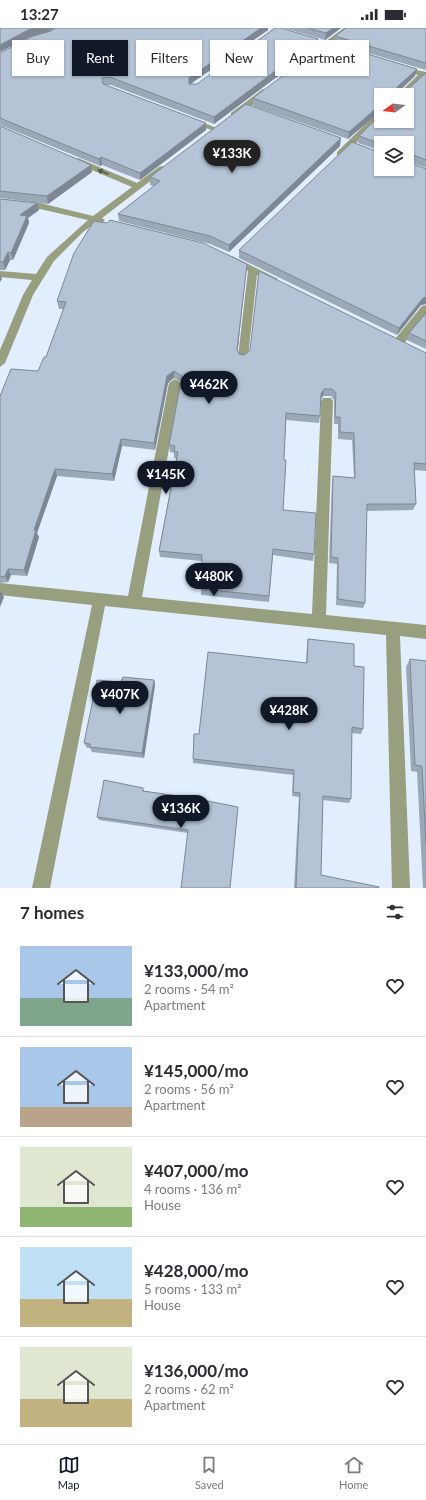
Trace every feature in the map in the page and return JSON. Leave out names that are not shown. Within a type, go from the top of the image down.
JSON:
[{"type":"street","points":[[332,40],[348,28]]},
{"type":"street","points":[[393,65],[424,75]]},
{"type":"street","points":[[409,88],[424,75]]},
{"type":"street","points":[[186,118],[218,127],[247,109],[275,83]]},
{"type":"street","points":[[332,161],[346,143],[374,120]]},
{"type":"street","points":[[346,143],[362,149]]},
{"type":"street","points":[[66,156],[139,187]]},
{"type":"street","points":[[0,363],[28,295],[50,259],[67,242],[171,163]]},
{"type":"street","points":[[0,202],[40,206],[111,223]]},
{"type":"street","points":[[230,255],[253,269],[281,283]]},
{"type":"street","points":[[243,357],[253,269]]},
{"type":"street","points":[[0,274],[38,278]]},
{"type":"street","points":[[399,342],[426,308]]},
{"type":"street","points":[[134,602],[175,383]]},
{"type":"street","points":[[319,620],[327,401]]},
{"type":"street","points":[[0,589],[426,632]]},
{"type":"street","points":[[41,888],[100,598]]},
{"type":"street","points":[[393,629],[401,888]]},
{"type":"building","points":[[0,28],[36,28],[28,30],[0,45]]},
{"type":"building","points":[[56,28],[261,28],[244,40],[210,40],[210,63],[202,69],[202,40],[136,40],[136,76],[192,76],[189,78],[189,84],[197,84],[210,75],[210,76],[267,76],[267,40],[258,40],[275,28],[281,28],[318,39],[275,40],[275,71],[214,117],[110,77],[102,78],[103,84],[206,123],[140,173],[101,157],[99,159],[0,118],[0,53],[12,47],[12,76],[64,76],[64,40],[25,40],[33,36]]},
{"type":"building","points":[[307,28],[333,28],[326,33]]},
{"type":"building","points":[[346,28],[426,28],[426,63],[369,46],[369,40],[348,40],[335,36]]},
{"type":"building","points":[[369,54],[417,69],[398,88],[374,88],[374,110],[349,132],[253,98],[282,76],[369,76]]},
{"type":"building","points":[[426,73],[426,160],[414,155],[414,136],[374,136],[374,141],[359,136],[374,121],[374,128],[414,128],[414,88],[409,88]]},
{"type":"building","points":[[246,104],[341,138],[229,245],[210,236],[118,214],[160,181],[150,177]]},
{"type":"building","points":[[0,126],[91,165],[47,196],[0,191]]},
{"type":"building","points":[[352,142],[374,150],[374,176],[414,176],[414,164],[426,169],[426,297],[423,298],[399,328],[239,250]]},
{"type":"building","points":[[0,199],[37,203],[20,215],[27,216],[11,253],[8,252],[3,262],[0,262]]},
{"type":"building","points":[[110,220],[203,243],[247,264],[237,350],[239,354],[244,355],[250,350],[259,271],[426,353],[426,464],[414,463],[416,504],[367,504],[365,603],[338,599],[338,558],[331,557],[333,476],[355,478],[354,433],[340,432],[340,417],[335,417],[336,393],[332,389],[324,389],[321,394],[320,416],[286,413],[284,460],[286,460],[283,510],[316,513],[314,554],[273,549],[269,596],[201,589],[202,555],[159,551],[178,452],[174,451],[175,446],[169,445],[182,376],[174,371],[167,376],[154,443],[121,439],[112,474],[55,469],[34,530],[36,530],[24,570],[8,569],[5,576],[0,577],[0,396],[11,369],[38,371],[44,357],[46,357],[66,302],[57,301],[74,253],[94,221],[107,223]]},
{"type":"building","points":[[426,313],[426,341],[409,333]]},
{"type":"building","points":[[308,639],[354,644],[354,666],[364,667],[363,729],[352,727],[351,799],[323,796],[321,875],[379,888],[296,888],[300,793],[293,792],[294,770],[193,759],[194,734],[199,734],[208,652],[307,663]]},
{"type":"building","points":[[410,659],[426,661],[426,845],[422,766],[415,765]]},
{"type":"building","points":[[123,677],[154,680],[142,753],[90,747],[90,744],[84,743],[97,680],[121,682]]},
{"type":"building","points":[[104,780],[143,788],[143,791],[192,798],[238,807],[230,888],[181,888],[188,830],[97,817]]}]
